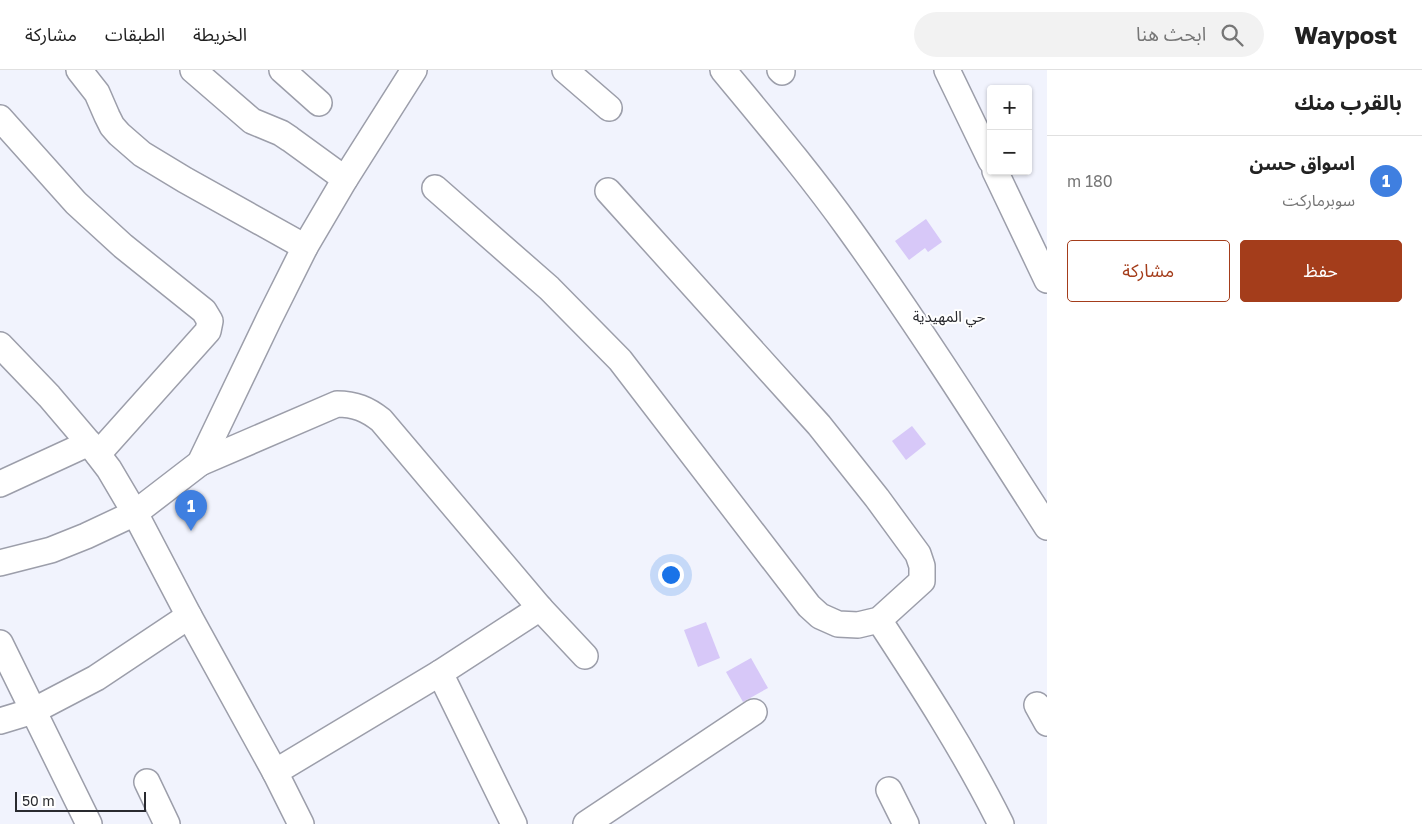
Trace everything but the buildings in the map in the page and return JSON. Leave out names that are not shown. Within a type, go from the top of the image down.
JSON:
[{"type":"street","points":[[78,70],[97,93],[112,126],[142,154],[305,247]]},
{"type":"street","points":[[193,70],[252,121],[290,138],[345,179]]},
{"type":"street","points":[[282,70],[319,103]]},
{"type":"street","points":[[200,462],[305,247],[345,179],[414,70]]},
{"type":"street","points":[[565,70],[609,108]]},
{"type":"street","points":[[722,70],[799,162],[850,229],[928,341],[1047,527]]},
{"type":"street","points":[[948,70],[987,153]]},
{"type":"street","points":[[0,118],[76,203],[122,246],[204,311],[210,321],[208,331],[94,449],[0,484]]},
{"type":"street","points":[[997,175],[1047,280]]},
{"type":"street","points":[[435,188],[549,288],[620,360],[809,606],[820,616],[838,624],[858,625],[879,620],[922,580],[922,566],[918,554],[877,498],[819,425],[608,191]]},
{"type":"street","points":[[1,347],[49,396],[94,449],[108,469],[135,513],[275,772],[301,824]]},
{"type":"street","points":[[0,563],[51,550],[86,536],[135,513],[200,462],[337,404],[350,404],[369,410],[381,420],[540,608],[585,656]]},
{"type":"street","points":[[275,772],[440,673],[540,608]]},
{"type":"street","points":[[0,720],[34,711],[96,678],[189,616]]},
{"type":"street","points":[[879,620],[932,701],[980,782],[1002,824]]},
{"type":"street","points":[[0,642],[89,824]]},
{"type":"street","points":[[440,673],[514,824]]},
{"type":"street","points":[[586,824],[754,712]]},
{"type":"street","points":[[147,782],[167,824]]},
{"type":"street","points":[[889,790],[906,824]]},
{"type":"place","name":"اسواق حسن","points":[[191,531]]},
{"type":"district","name":"حي المهيدية","points":[[949,316]]}]
